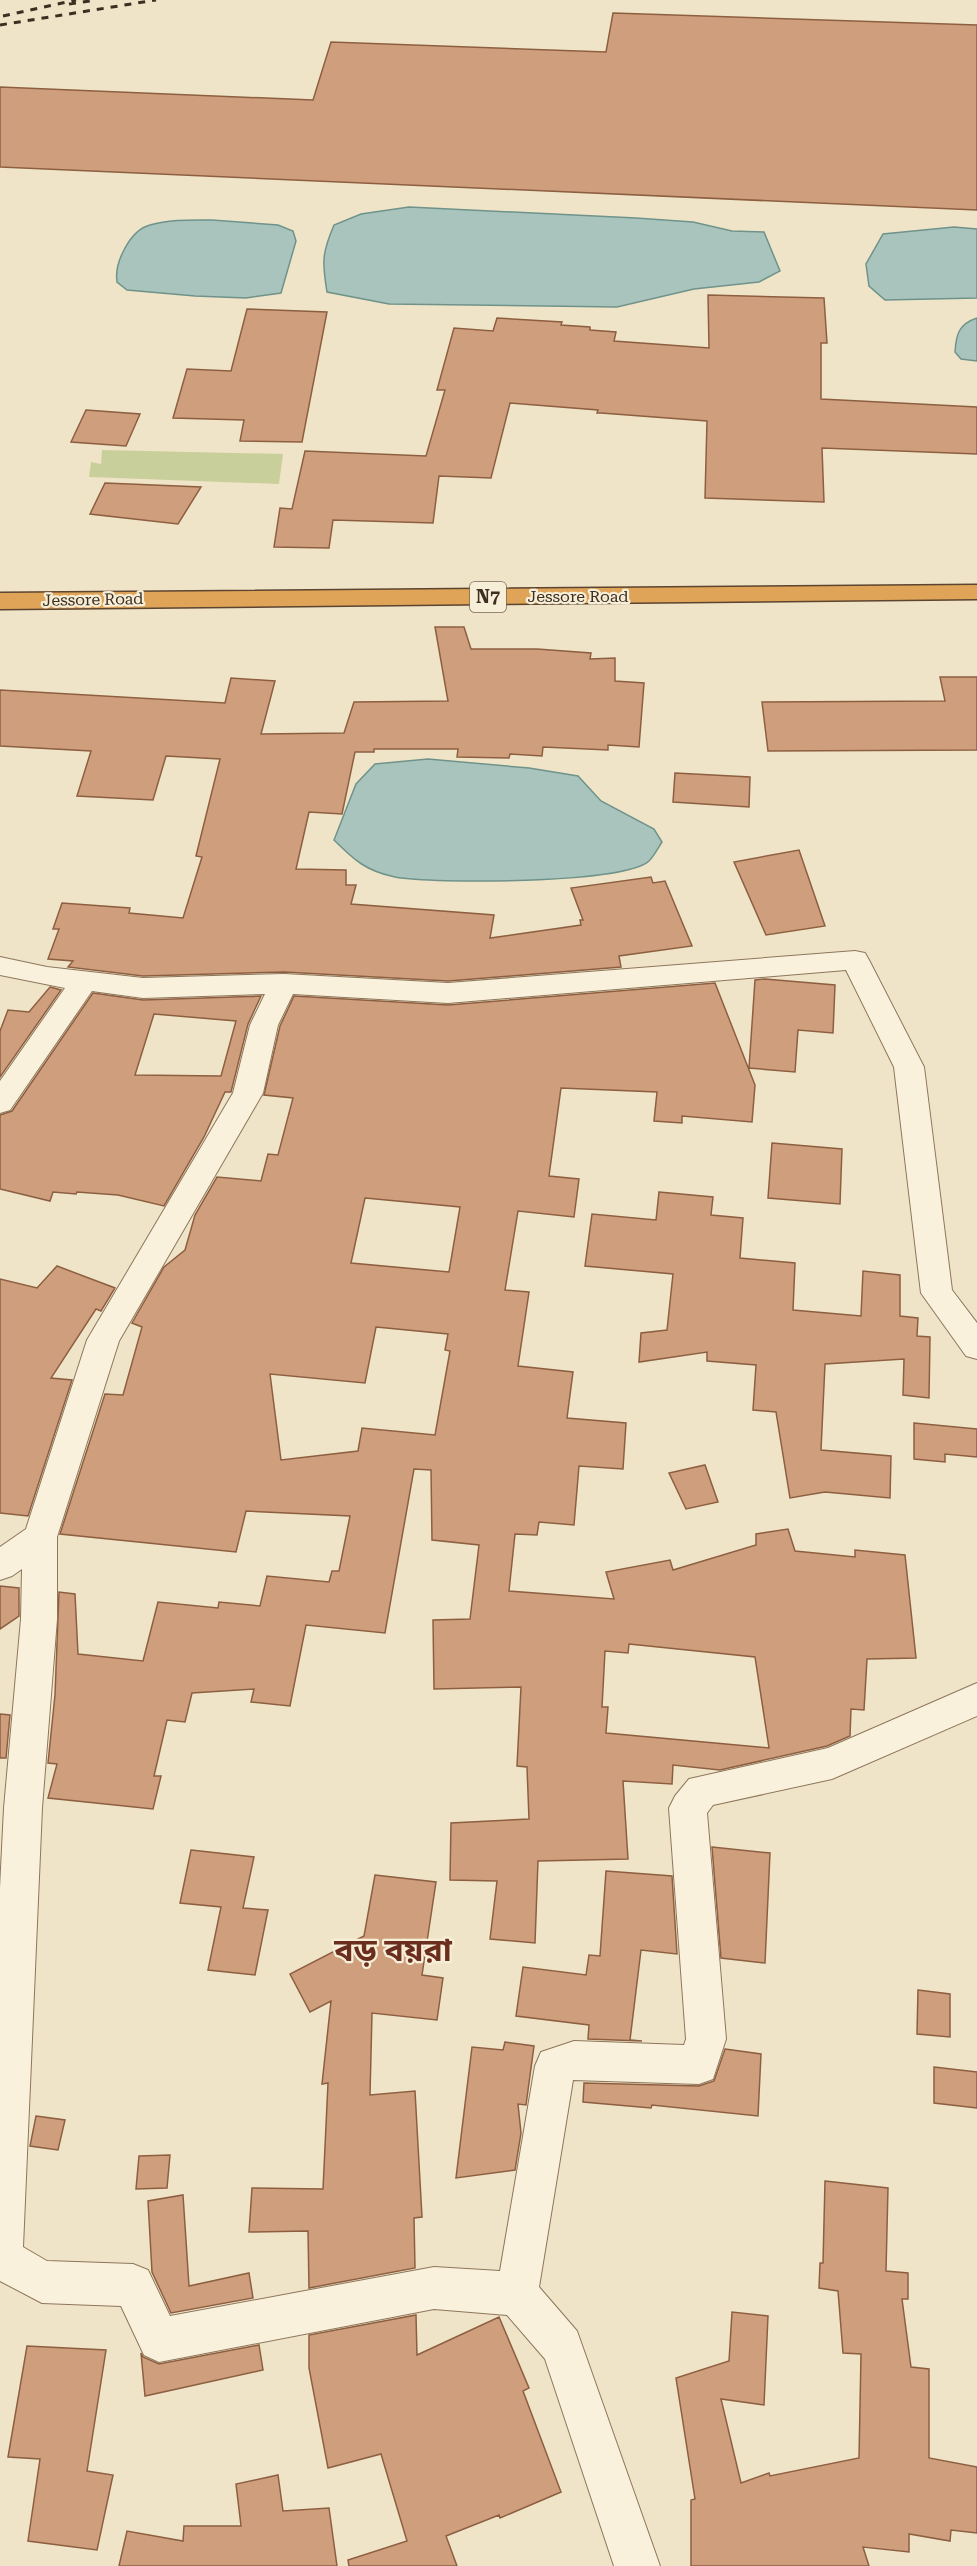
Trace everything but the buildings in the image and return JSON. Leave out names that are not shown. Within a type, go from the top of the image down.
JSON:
[{"type":"highway","name":"Jessore Road","points":[[0,601],[977,592]]},
{"type":"street","points":[[0,966],[84,981],[143,988],[284,984],[448,993],[855,960],[909,1067],[937,1293],[977,1347]]},
{"type":"street","points":[[0,1103],[84,981]]},
{"type":"street","points":[[284,984],[264,1025],[248,1093],[103,1340],[40,1537],[39,1618],[23,1808],[0,2257],[42,2282],[133,2284],[159,2340],[434,2288],[517,2294],[562,2346],[637,2566]]},
{"type":"street","points":[[0,1566],[40,1537]]},
{"type":"street","points":[[517,2294],[555,2066],[574,2060],[699,2065],[706,2039],[688,1808],[702,1791],[832,1764],[977,1699]]},
{"type":"green space","points":[[102,450],[283,454],[279,484],[89,477],[91,462],[101,464]]},
{"type":"water","points":[[409,207],[693,222],[732,231],[764,232],[780,271],[759,282],[694,289],[617,307],[389,304],[327,292],[324,258],[334,225],[361,214]]},
{"type":"water","points":[[181,220],[278,225],[293,231],[296,241],[281,293],[246,298],[195,296],[127,290],[117,282],[118,266],[125,248],[136,233],[143,228]]},
{"type":"water","points":[[954,227],[977,229],[977,298],[885,300],[869,286],[866,264],[883,234]]},
{"type":"water","points":[[977,318],[977,361],[961,359],[955,352],[956,340],[962,327]]},
{"type":"water","points":[[428,759],[529,768],[578,776],[601,801],[654,829],[662,842],[649,861],[632,869],[567,878],[485,881],[416,879],[385,875],[361,864],[334,840],[356,784],[375,764]]},
{"type":"railway","points":[[3,16],[76,0]]},
{"type":"railway","points":[[69,4],[96,0]]},
{"type":"railway","points":[[0,25],[156,0]]},
{"type":"district","name":"বড় বয়রা","points":[[393,1950]]}]
